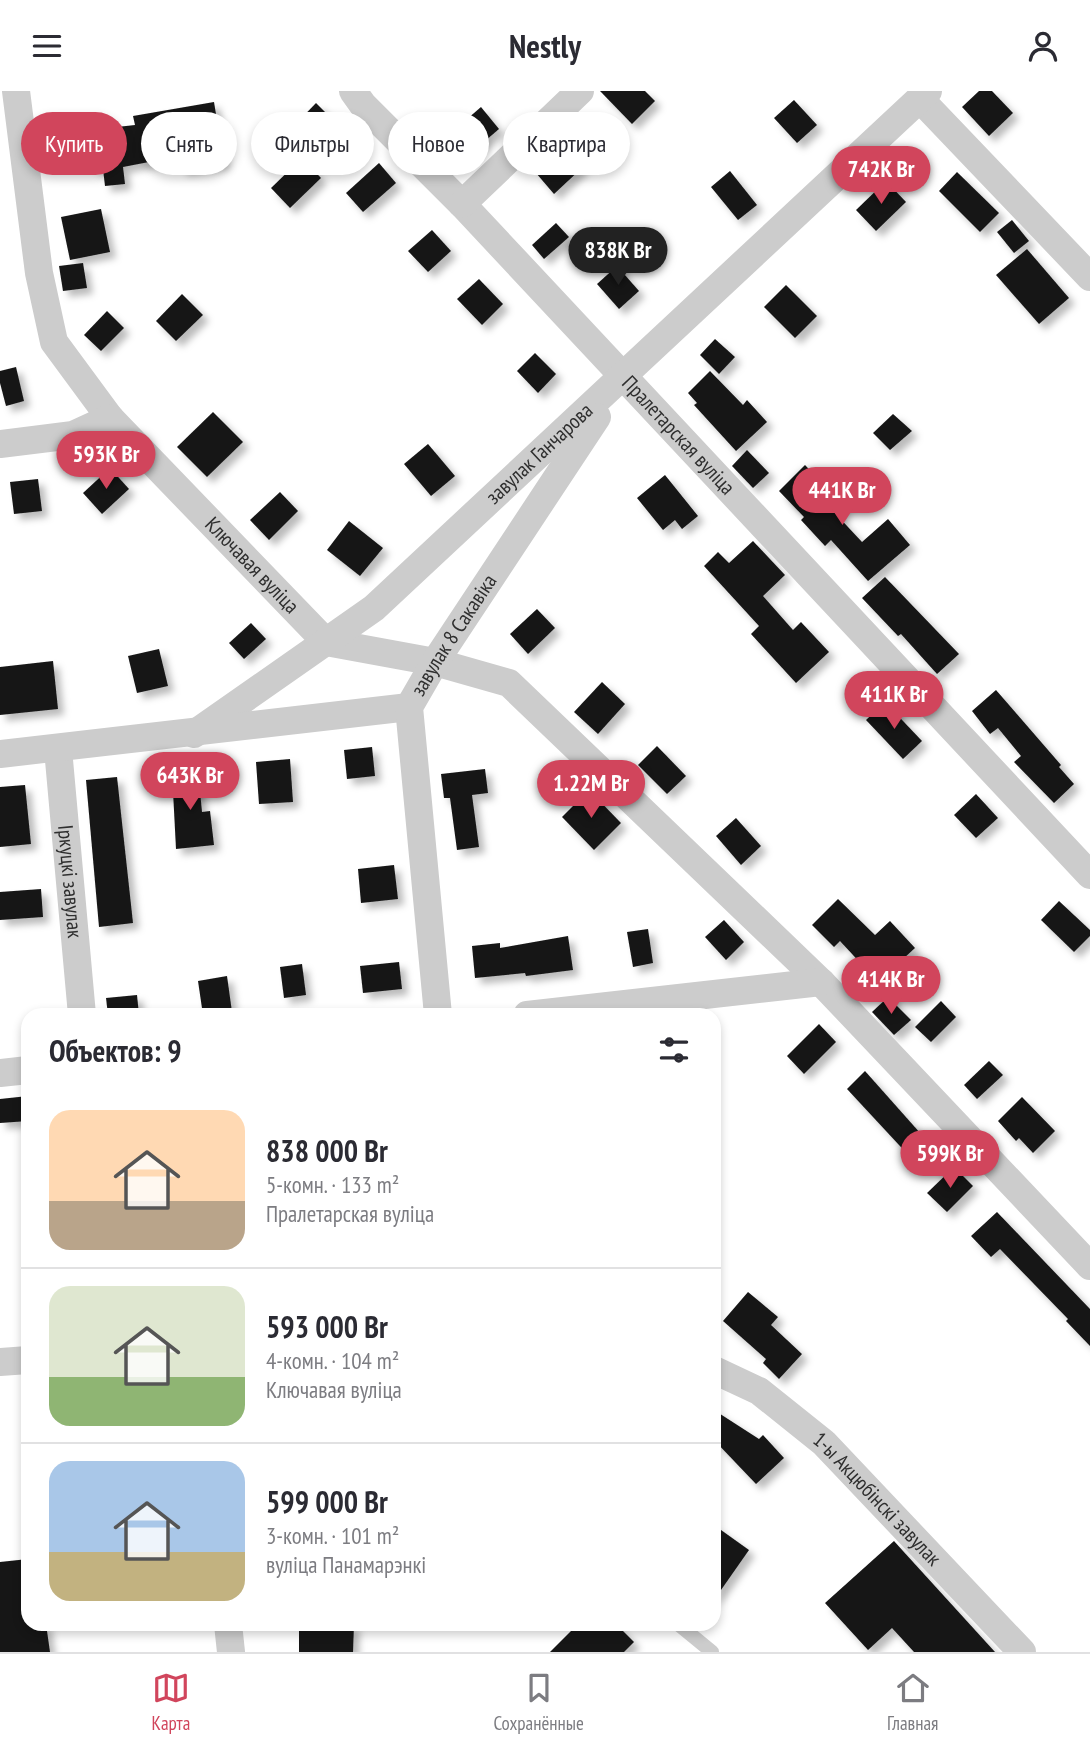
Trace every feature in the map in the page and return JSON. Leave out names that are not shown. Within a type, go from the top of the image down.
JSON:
[{"type":"street","name":"Ключавая вуліца","points":[[16,91],[39,273],[54,342],[110,418],[326,642]]},
{"type":"street","name":"Пралетарская вуліца","points":[[353,91],[363,105],[462,204],[1090,875]]},
{"type":"street","points":[[462,204],[580,91]]},
{"type":"street","points":[[924,95],[1090,277]]},
{"type":"street","name":"завулак Ганчарова","points":[[194,734],[374,608],[924,95]]},
{"type":"street","name":"завулак 8 Сакавіка","points":[[437,1008],[409,707],[435,662],[623,377]]},
{"type":"street","points":[[0,444],[73,435],[110,418]]},
{"type":"street","points":[[326,642],[435,662],[509,683],[821,982],[1090,1266]]},
{"type":"street","points":[[0,754],[194,734],[409,707]]},
{"type":"street","name":"Іркуцкі завулак","points":[[58,749],[81,1008]]},
{"type":"street","points":[[589,1008],[821,982]]},
{"type":"street","points":[[0,1073],[21,1071]]},
{"type":"street","points":[[0,1362],[21,1360]]},
{"type":"street","name":"1-ы Акцюбінскі завулак","points":[[721,1373],[759,1391],[824,1443],[1022,1652]]},
{"type":"street","points":[[229,1631],[231,1652]]},
{"type":"lane","points":[[686,1631],[712,1652]]},
{"type":"building","points":[[600,91],[645,91],[655,101],[632,124],[630,112],[620,112]]},
{"type":"building","points":[[979,91],[992,91],[1013,113],[989,136],[962,107]]},
{"type":"building","points":[[794,100],[817,125],[797,143],[774,118]]},
{"type":"building","points":[[214,102],[216,112],[156,112]]},
{"type":"building","points":[[316,103],[325,112],[307,112]]},
{"type":"building","points":[[141,115],[141,164],[127,166],[127,126],[135,125],[133,116]]},
{"type":"building","points":[[489,117],[499,129],[489,138]]},
{"type":"building","points":[[379,163],[396,183],[363,212],[346,193],[366,175],[374,175],[374,168]]},
{"type":"building","points":[[730,171],[757,205],[738,220],[711,187]]},
{"type":"building","points":[[957,172],[999,213],[980,232],[939,191]]},
{"type":"building","points":[[104,175],[124,175],[125,184],[105,186]]},
{"type":"building","points":[[284,175],[318,175],[321,178],[290,208],[271,188]]},
{"type":"building","points":[[538,175],[574,175],[554,194]]},
{"type":"building","points":[[886,181],[906,202],[876,231],[856,210]]},
{"type":"building","points":[[101,209],[110,252],[70,260],[61,217]]},
{"type":"building","points":[[1012,220],[1029,241],[1014,253],[997,232]]},
{"type":"building","points":[[556,223],[569,237],[544,259],[532,245]]},
{"type":"building","points":[[432,230],[451,251],[428,272],[408,251]]},
{"type":"building","points":[[1027,249],[1069,298],[1039,324],[996,275]]},
{"type":"building","points":[[83,263],[87,288],[63,291],[59,266]]},
{"type":"building","points":[[617,266],[639,291],[619,309],[597,284]]},
{"type":"building","points":[[479,279],[503,304],[482,325],[457,299]]},
{"type":"building","points":[[786,285],[817,316],[795,338],[764,307]]},
{"type":"building","points":[[182,294],[203,315],[176,341],[156,321]]},
{"type":"building","points":[[107,311],[124,328],[101,351],[84,335]]},
{"type":"building","points":[[715,339],[735,357],[719,374],[700,355]]},
{"type":"building","points":[[535,353],[556,374],[538,393],[517,371]]},
{"type":"building","points":[[16,367],[24,401],[6,406],[0,371]]},
{"type":"building","points":[[710,371],[743,405],[747,400],[767,422],[736,451],[694,405],[697,403],[688,393]]},
{"type":"building","points":[[213,412],[243,442],[207,477],[177,447]]},
{"type":"building","points":[[893,414],[912,431],[890,450],[873,433]]},
{"type":"building","points":[[428,444],[455,476],[431,496],[404,464]]},
{"type":"building","points":[[747,450],[769,473],[753,488],[732,466]]},
{"type":"building","points":[[805,465],[827,488],[819,496],[862,542],[888,519],[910,545],[868,581],[831,540],[825,546],[801,520],[804,517],[779,491]]},
{"type":"building","points":[[110,468],[129,489],[102,514],[83,493]]},
{"type":"building","points":[[665,475],[698,516],[682,529],[675,520],[663,530],[637,498]]},
{"type":"building","points":[[38,479],[42,511],[14,514],[10,482]]},
{"type":"building","points":[[280,492],[298,511],[269,540],[250,520]]},
{"type":"building","points":[[349,521],[383,548],[360,576],[327,550]]},
{"type":"building","points":[[753,541],[785,575],[763,596],[793,630],[801,622],[829,652],[796,683],[751,634],[759,626],[704,566],[718,552],[729,563]]},
{"type":"building","points":[[885,577],[959,654],[937,674],[901,634],[898,636],[862,598]]},
{"type":"building","points":[[537,609],[555,628],[528,654],[510,634]]},
{"type":"building","points":[[251,623],[266,639],[244,659],[229,643]]},
{"type":"building","points":[[159,649],[168,686],[137,693],[128,656]]},
{"type":"building","points":[[53,661],[58,709],[0,715],[0,667]]},
{"type":"building","points":[[602,682],[625,704],[598,734],[574,712]]},
{"type":"building","points":[[996,690],[1061,765],[1059,767],[1074,784],[1054,803],[1014,762],[1021,756],[998,728],[990,734],[972,711]]},
{"type":"building","points":[[885,702],[922,741],[903,759],[866,720]]},
{"type":"building","points":[[657,746],[686,776],[667,794],[638,765]]},
{"type":"building","points":[[372,747],[375,776],[347,779],[344,750]]},
{"type":"building","points":[[290,759],[293,802],[259,804],[256,762]]},
{"type":"building","points":[[485,769],[488,793],[472,795],[479,847],[457,850],[450,798],[444,798],[441,774]]},
{"type":"building","points":[[198,770],[202,812],[210,811],[214,845],[176,849],[172,772]]},
{"type":"building","points":[[117,777],[133,923],[99,927],[86,780]]},
{"type":"building","points":[[25,785],[31,844],[0,847],[0,787]]},
{"type":"building","points":[[589,790],[621,823],[594,850],[562,817]]},
{"type":"building","points":[[976,794],[998,818],[976,838],[954,815]]},
{"type":"building","points":[[736,818],[761,846],[741,865],[716,836]]},
{"type":"building","points":[[394,865],[398,899],[361,903],[358,869]]},
{"type":"building","points":[[41,889],[43,917],[0,920],[0,892]]},
{"type":"building","points":[[838,899],[875,935],[890,921],[915,948],[878,982],[840,941],[834,947],[812,925]]},
{"type":"building","points":[[1059,901],[1090,930],[1090,936],[1074,952],[1041,920]]},
{"type":"building","points":[[724,920],[744,942],[726,960],[705,937]]},
{"type":"building","points":[[648,929],[653,963],[633,967],[627,932]]},
{"type":"building","points":[[568,936],[573,970],[526,976],[525,973],[475,978],[472,946],[500,943],[500,948]]},
{"type":"building","points":[[399,962],[402,989],[363,993],[360,966]]},
{"type":"building","points":[[302,964],[306,995],[284,998],[280,967]]},
{"type":"building","points":[[227,976],[231,1008],[202,1008],[198,981]]},
{"type":"building","points":[[137,995],[138,1008],[107,1008],[106,998]]},
{"type":"building","points":[[888,997],[911,1020],[894,1035],[872,1012]]},
{"type":"building","points":[[941,1001],[956,1017],[931,1042],[915,1027]]},
{"type":"building","points":[[819,1024],[836,1042],[804,1074],[787,1056]]},
{"type":"building","points":[[989,1061],[1003,1075],[977,1099],[964,1085]]},
{"type":"building","points":[[865,1071],[929,1143],[912,1159],[847,1089]]},
{"type":"building","points":[[21,1097],[21,1122],[0,1123],[0,1099]]},
{"type":"building","points":[[1022,1097],[1055,1131],[1033,1153],[1019,1138],[1016,1141],[998,1121]]},
{"type":"building","points":[[954,1167],[973,1186],[947,1212],[927,1193]]},
{"type":"building","points":[[997,1212],[1090,1309],[1090,1346],[1066,1321],[1068,1319],[1000,1249],[991,1257],[971,1236]]},
{"type":"building","points":[[748,1292],[778,1317],[771,1325],[802,1354],[779,1379],[763,1363],[766,1359],[723,1321]]},
{"type":"building","points":[[721,1415],[759,1439],[763,1435],[784,1458],[756,1484],[721,1447]]},
{"type":"building","points":[[721,1530],[749,1550],[721,1590]]},
{"type":"building","points":[[894,1541],[995,1652],[914,1652],[892,1628],[868,1650],[825,1603]]},
{"type":"building","points":[[21,1560],[21,1631],[47,1631],[50,1652],[0,1652],[0,1562]]},
{"type":"building","points":[[299,1631],[354,1631],[353,1652],[299,1652]]},
{"type":"building","points":[[571,1631],[623,1631],[634,1642],[624,1652],[550,1652]]}]
